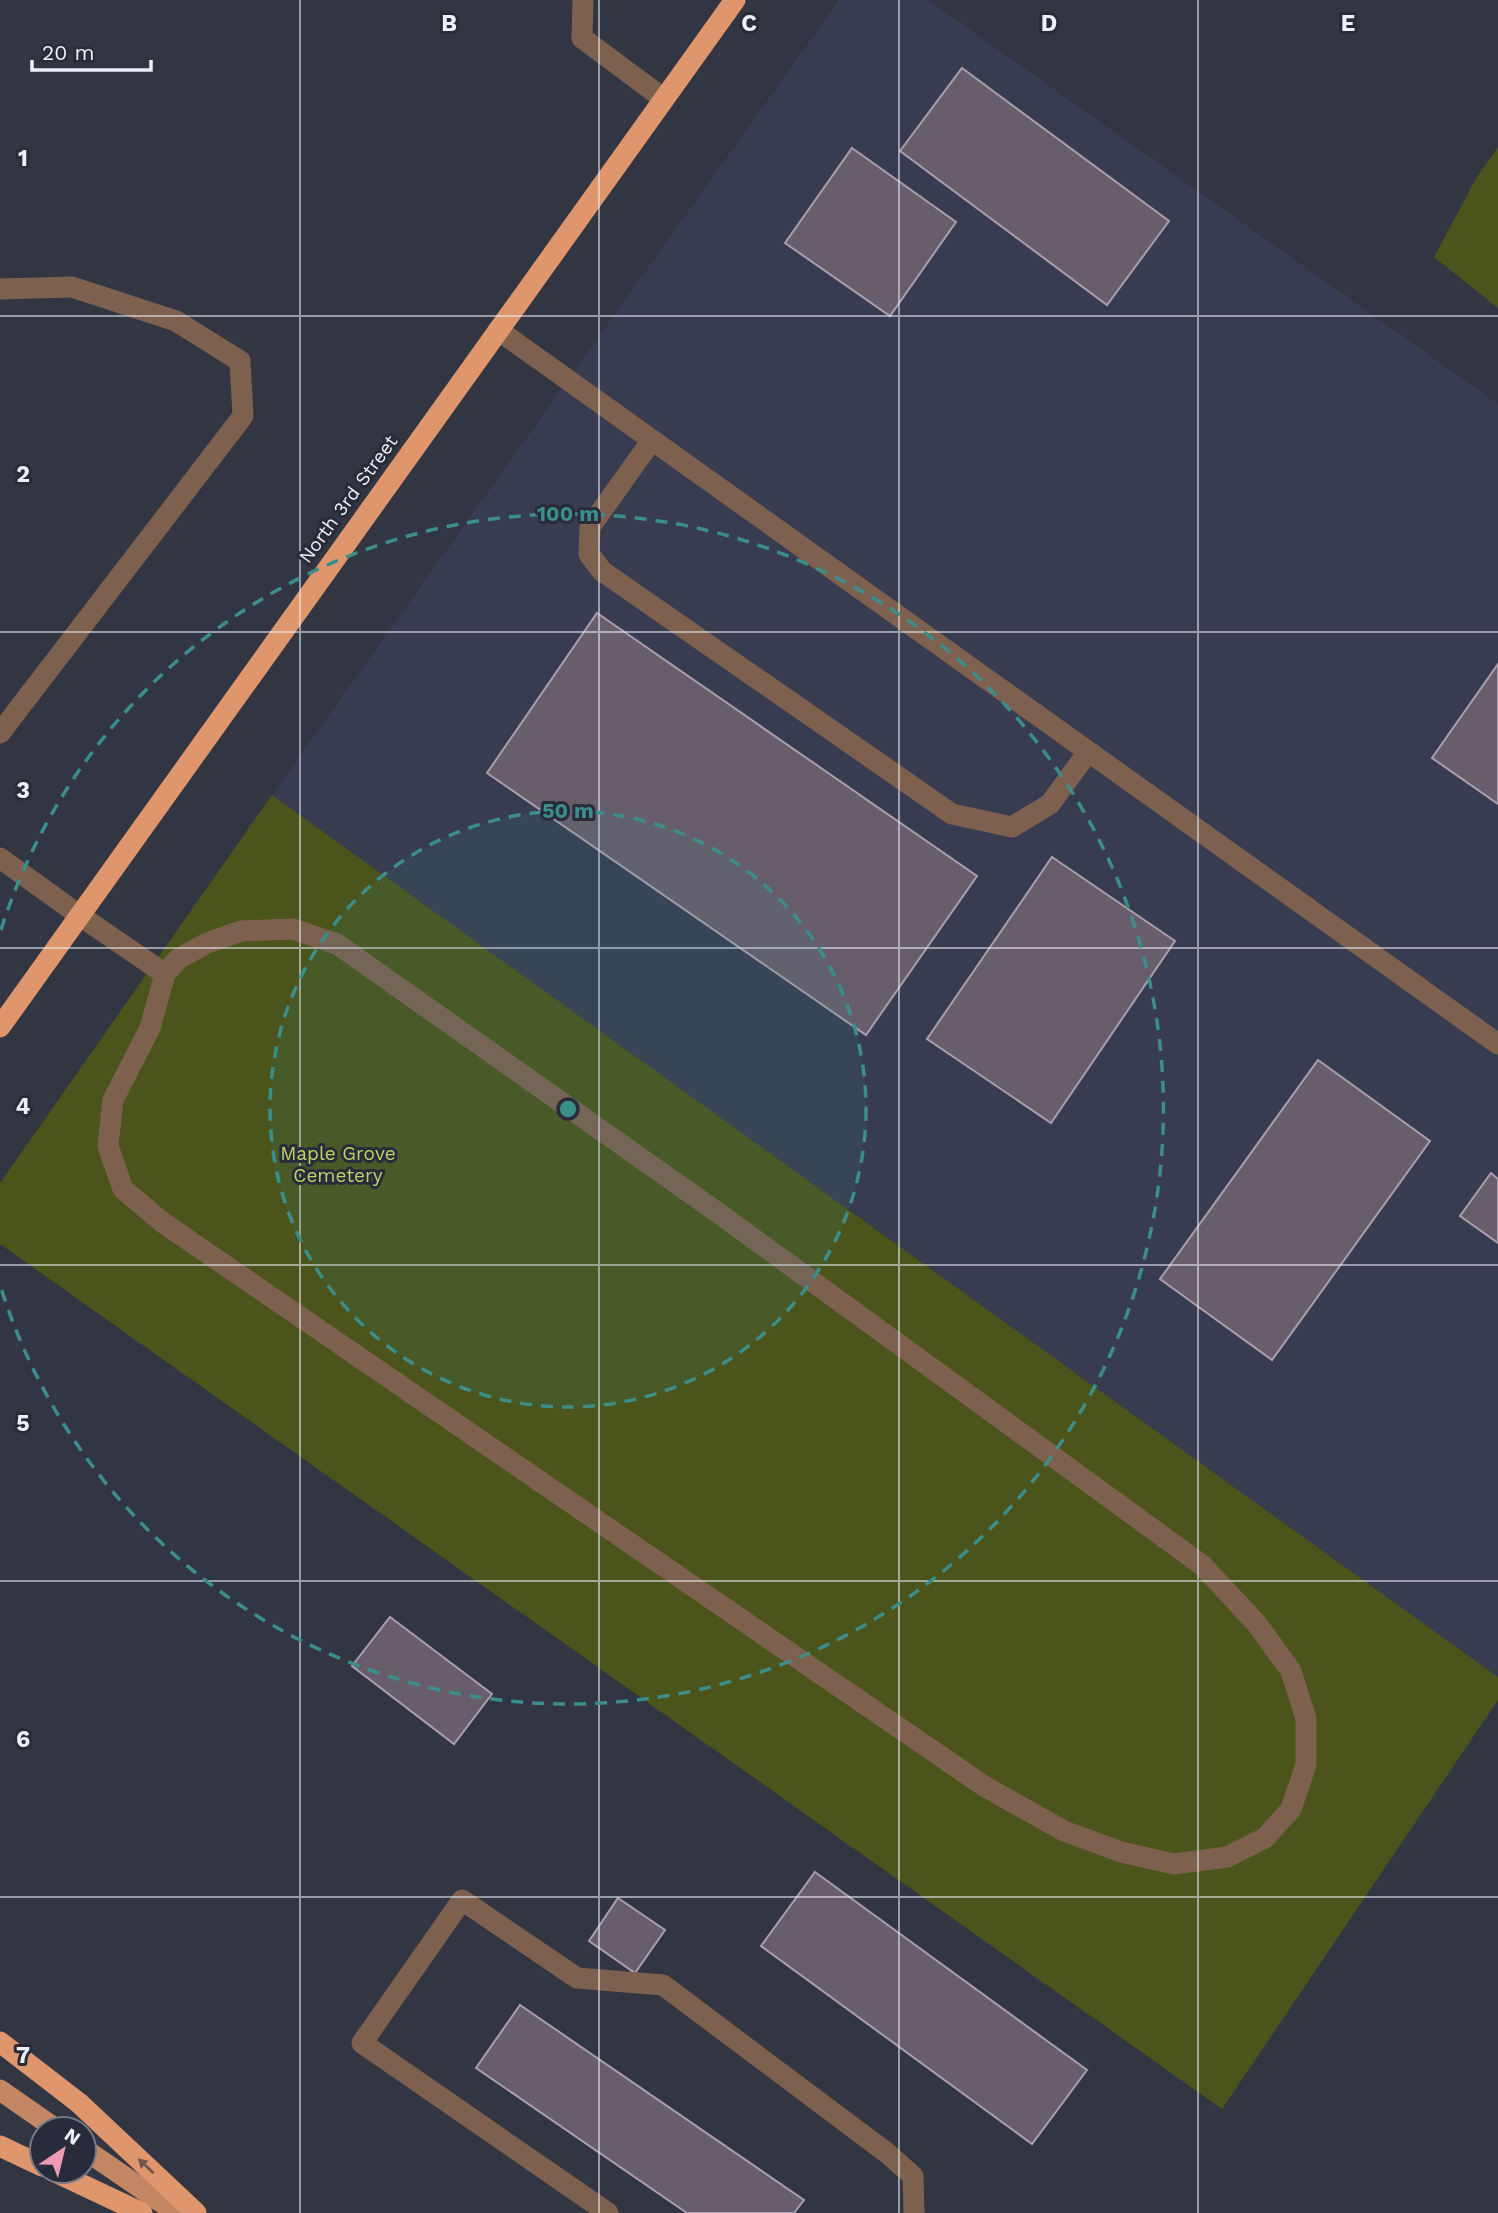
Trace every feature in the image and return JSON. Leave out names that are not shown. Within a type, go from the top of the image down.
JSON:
[{"type":"highway","name":"North 3rd Street","points":[[0,1027],[735,0]]},
{"type":"highway","points":[[0,2042],[79,2103],[196,2213]]},
{"type":"highway","points":[[0,2146],[28,2159]]},
{"type":"highway","points":[[83,2185],[142,2213]]},
{"type":"main road","points":[[0,2090],[36,2115]]},
{"type":"main road","points":[[98,2159],[177,2213]]},
{"type":"street","points":[[583,0],[582,38],[664,99]]},
{"type":"street","points":[[0,289],[72,286],[176,321],[240,361],[243,416],[0,733]]},
{"type":"street","points":[[498,330],[1498,1044]]},
{"type":"street","points":[[652,440],[590,527],[589,554],[602,571],[952,814],[1012,827],[1050,804],[1088,752]]},
{"type":"street","points":[[0,858],[165,974]]},
{"type":"street","points":[[293,929],[337,944],[717,1212],[1131,1512],[1202,1565],[1257,1624],[1291,1671],[1306,1719],[1306,1765],[1291,1809],[1265,1838],[1227,1857],[1174,1864],[1121,1852],[1064,1831],[984,1786],[162,1223],[123,1189],[108,1146],[113,1100],[150,1028],[165,974],[178,959],[206,943],[241,931],[293,929]]},
{"type":"street","points":[[608,2213],[362,2043],[462,1899],[577,1978],[663,1985],[887,2153],[913,2176],[914,2213]]},
{"type":"shaded area","points":[[839,0],[928,0],[1498,404],[1498,1677],[272,795]]},
{"type":"green space","points":[[1498,147],[1498,308],[1434,257],[1477,177]]},
{"type":"green space","name":"Maple Grove Cemetery","points":[[272,795],[1498,1677],[1498,1700],[1222,2109],[0,1244],[0,1183]]},
{"type":"building","points":[[962,68],[1169,221],[1107,305],[900,151]]},
{"type":"building","points":[[852,148],[956,222],[890,316],[785,243]]},
{"type":"building","points":[[597,613],[977,876],[866,1035],[487,773]]},
{"type":"building","points":[[1498,664],[1498,804],[1432,758]]},
{"type":"building","points":[[1052,857],[1175,941],[1051,1123],[927,1039]]},
{"type":"building","points":[[1318,1060],[1430,1141],[1272,1360],[1160,1279]]},
{"type":"building","points":[[1491,1173],[1498,1179],[1498,1243],[1460,1216]]},
{"type":"building","points":[[390,1617],[492,1694],[454,1744],[352,1666]]},
{"type":"building","points":[[815,1872],[1087,2070],[1032,2144],[761,1946]]},
{"type":"building","points":[[618,1898],[665,1930],[635,1973],[589,1941]]},
{"type":"building","points":[[520,2005],[804,2200],[794,2213],[687,2213],[476,2068]]}]
